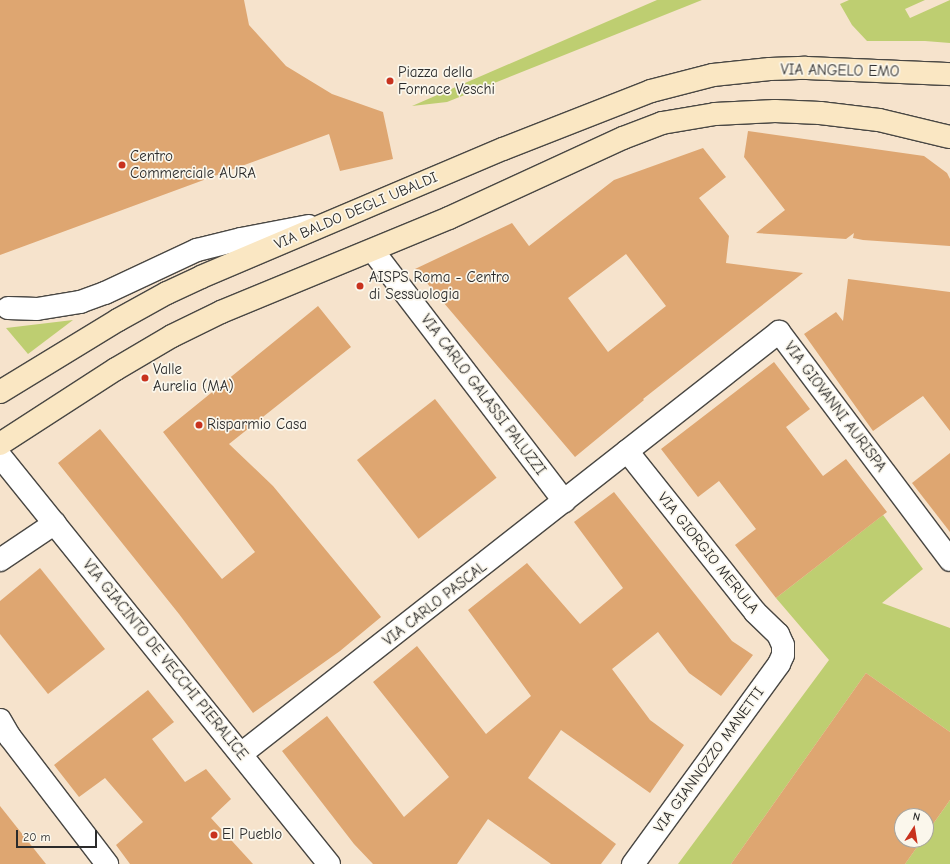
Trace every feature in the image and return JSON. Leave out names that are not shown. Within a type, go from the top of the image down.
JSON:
[{"type":"main road","name":"VIA ANGELO EMO","points":[[730,72],[806,68],[950,74]]},
{"type":"main road","name":"VIA BALDO DEGLI UBALDI","points":[[0,392],[76,344],[167,293],[235,262],[610,106],[667,86],[730,72]]},
{"type":"main road","points":[[0,444],[116,369],[172,336],[221,312],[373,251],[449,218],[623,138],[662,123],[715,114],[775,111],[820,113],[879,120],[950,137]]},
{"type":"street","points":[[8,308],[44,309],[80,302],[208,247],[328,223]]},
{"type":"street","name":"VIA CARLO GALASSI PALUZZI","points":[[373,251],[564,501]]},
{"type":"street","name":"VIA GIOVANNI AURISPA","points":[[627,451],[780,332],[950,560]]},
{"type":"street","name":"VIA CARLO PASCAL","points":[[241,754],[627,451]]},
{"type":"street","name":"VIA GIORGIO MERULA","points":[[627,451],[755,612],[778,634],[783,646],[783,655]]},
{"type":"street","name":"VIA GIACINTO DE VECCHI PIERALICE","points":[[0,456],[56,523],[241,754],[293,822],[329,864]]},
{"type":"street","points":[[0,560],[56,523]]},
{"type":"street","name":"VIA GIANNOZZO MANETTI","points":[[633,864],[779,664],[783,655]]},
{"type":"street","points":[[0,720],[10,737],[107,864]]},
{"type":"green space","points":[[657,0],[702,0],[447,102],[412,106]]},
{"type":"green space","points":[[849,0],[925,0],[905,9],[910,18],[950,0],[950,43],[925,41],[867,41],[852,25],[840,4]]},
{"type":"green space","points":[[73,320],[28,354],[6,328]]},
{"type":"green space","points":[[883,515],[923,569],[882,603],[950,628],[950,732],[866,673],[731,864],[678,864],[829,660],[776,598]]},
{"type":"green space","points":[[950,800],[950,864],[905,864],[916,848],[934,848],[934,823]]},
{"type":"building","name":"Centro Commerciale AURA","points":[[0,0],[244,0],[249,25],[286,66],[332,94],[383,112],[393,159],[340,171],[329,134],[0,255]]},
{"type":"building","points":[[748,131],[924,156],[947,173],[950,179],[950,246],[863,240],[853,238],[854,233],[846,239],[756,233],[785,210],[744,157]]},
{"type":"building","points":[[703,148],[726,177],[699,198],[729,236],[726,263],[803,273],[643,399],[644,400],[575,457],[415,269],[512,223],[529,246],[614,180]],"holes":[[[626,254],[666,306],[608,352],[568,298]]]},
{"type":"building","points":[[848,279],[950,292],[950,431],[923,396],[873,431],[804,334],[836,312],[843,321]]},
{"type":"building","points":[[318,306],[351,347],[229,444],[273,486],[381,617],[340,651],[253,713],[179,614],[58,463],[100,429],[222,579],[255,552],[163,432]]},
{"type":"building","points":[[774,362],[810,409],[786,427],[823,476],[846,459],[887,512],[776,598],[735,545],[756,529],[719,481],[698,497],[661,449]]},
{"type":"building","points":[[435,399],[497,478],[419,539],[357,460]]},
{"type":"building","points":[[950,453],[950,532],[912,483]]},
{"type":"building","points":[[614,492],[732,641],[753,655],[721,696],[689,673],[658,632],[612,669],[650,720],[684,745],[650,793],[561,730],[528,778],[616,844],[601,864],[551,864],[488,819],[457,864],[373,864],[354,844],[282,751],[327,716],[404,817],[449,777],[373,682],[417,646],[486,734],[531,696],[468,610],[527,563],[580,624],[623,588],[574,522]]},
{"type":"building","points":[[40,568],[105,649],[48,694],[0,634],[0,601]]},
{"type":"building","points":[[866,673],[950,732],[950,800],[934,823],[934,808],[894,808],[894,848],[916,848],[905,864],[731,864]]},
{"type":"building","points":[[148,690],[174,722],[152,739],[185,782],[206,769],[231,799],[211,818],[253,864],[130,864],[116,845],[143,822],[105,778],[79,797],[54,765]]},
{"type":"building","points":[[0,806],[46,864],[0,864]]},
{"type":"place","name":"Piazza della Fornace Veschi","points":[[390,81]]},
{"type":"place","name":"Centro Commerciale AURA","points":[[122,165]]},
{"type":"place","name":"AISPS Roma - Centro di Sessuologia","points":[[360,286]]},
{"type":"place","name":"Valle Aurelia (MA)","points":[[145,378]]},
{"type":"place","name":"Risparmio Casa","points":[[199,425]]},
{"type":"place","name":"El Pueblo","points":[[214,835]]}]
